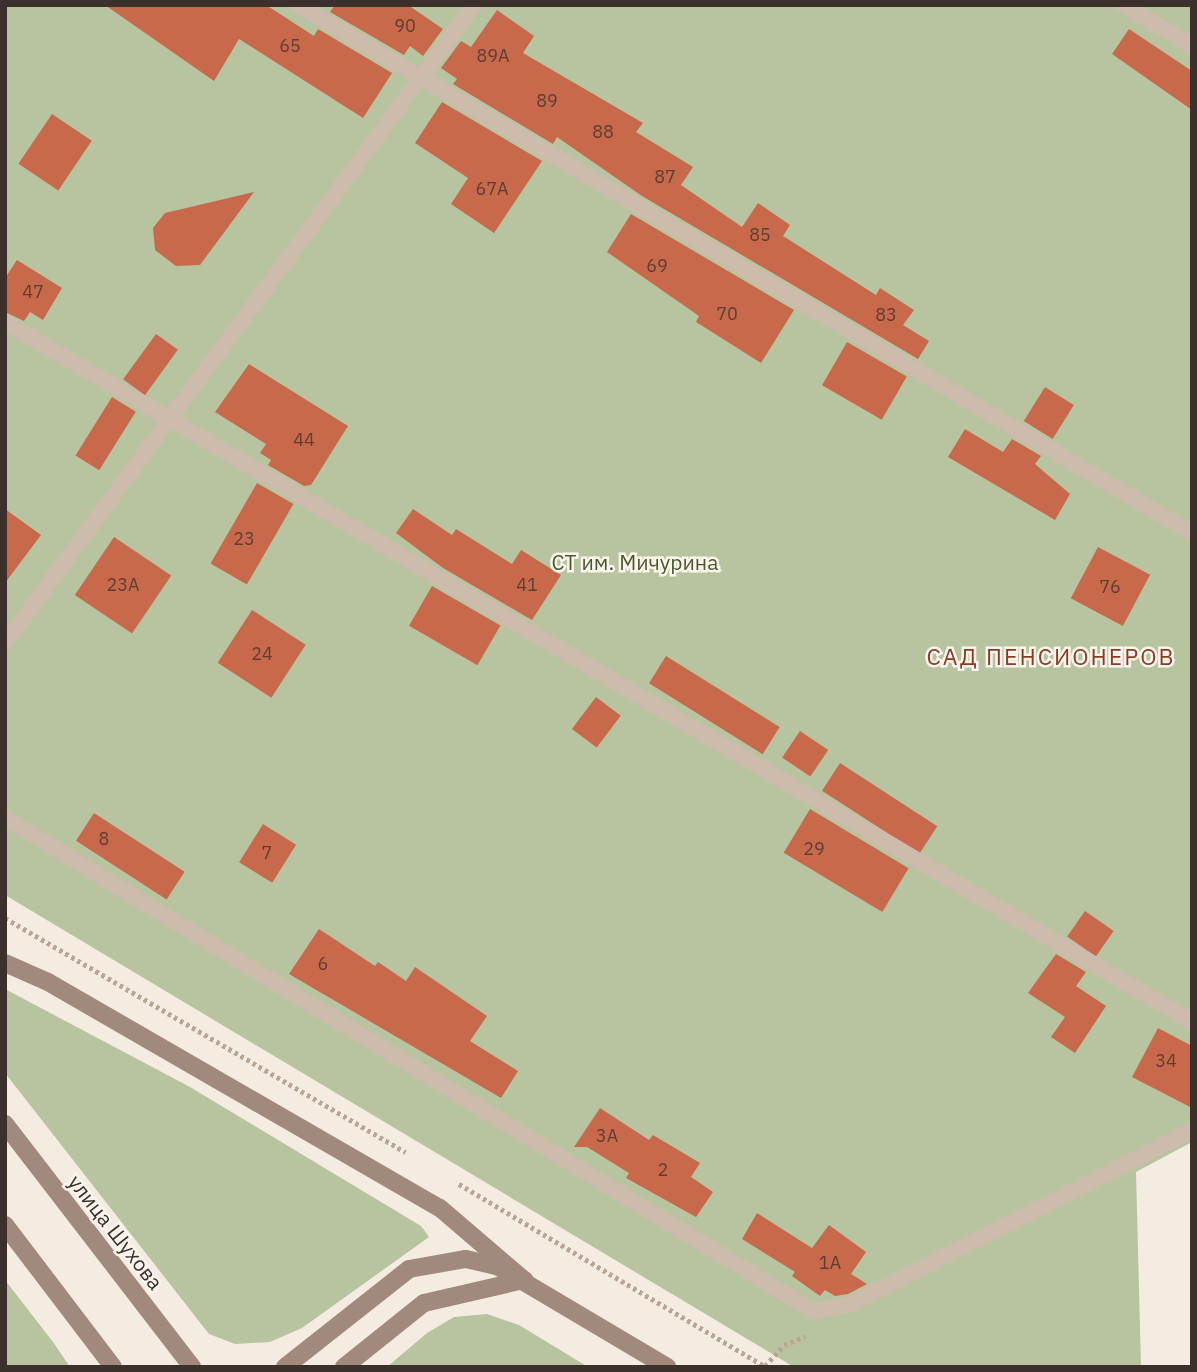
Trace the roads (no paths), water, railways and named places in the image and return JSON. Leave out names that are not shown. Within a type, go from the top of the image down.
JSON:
[{"type":"main road","points":[[5,963],[48,982],[440,1208],[524,1280]]},
{"type":"main road","name":"улица Шухова","points":[[5,1124],[192,1367]]},
{"type":"main road","points":[[5,1225],[113,1367]]},
{"type":"main road","points":[[285,1367],[409,1269],[466,1259],[497,1266],[524,1280],[667,1367]]},
{"type":"main road","points":[[344,1367],[424,1303],[524,1280]]},
{"type":"lane","points":[[298,5],[419,79],[1192,533]]},
{"type":"lane","points":[[5,643],[474,5]]},
{"type":"lane","points":[[1124,5],[1192,47]]},
{"type":"lane","points":[[5,322],[1192,1022]]},
{"type":"lane","points":[[5,818],[813,1311],[851,1304],[1192,1130]]},
{"type":"district","name":"САД ПЕНСИОНЕРОВ","points":[[1051,656]]},
{"type":"park label","name":"СТ им. Мичурина","points":[[635,562]]}]
